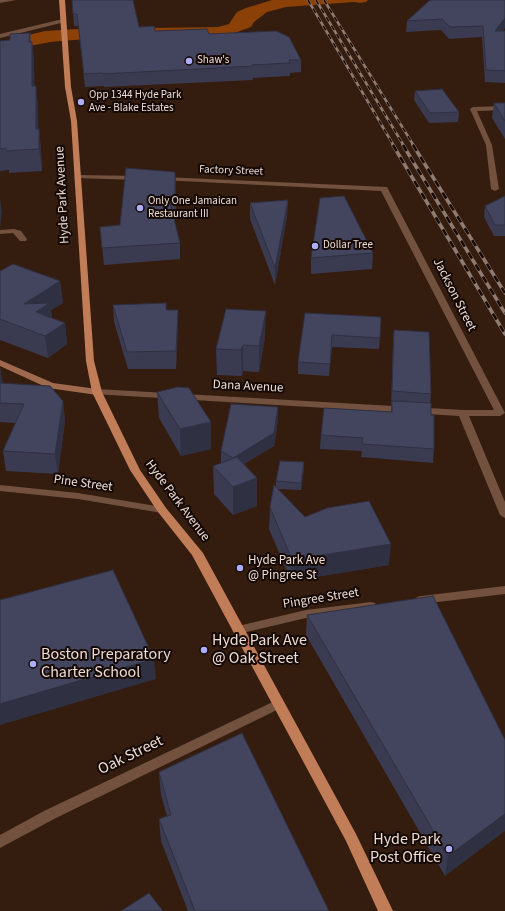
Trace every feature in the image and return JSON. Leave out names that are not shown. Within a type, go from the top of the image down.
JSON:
[{"type":"main road","name":"Hyde Park Avenue","points":[[62,0],[68,87],[74,121],[82,271],[90,361],[97,392],[118,438],[135,470],[162,510],[197,553],[351,838],[386,911]]},
{"type":"street","points":[[0,1],[13,0]]},
{"type":"street","points":[[0,36],[63,24]]},
{"type":"street","points":[[495,190],[489,144],[473,109],[505,108]]},
{"type":"street","points":[[77,177],[143,178]]},
{"type":"street","name":"Factory Street","points":[[159,179],[384,189]]},
{"type":"street","name":"Jackson Street","points":[[384,189],[500,413]]},
{"type":"street","points":[[0,232],[14,231],[23,239]]},
{"type":"street","name":"Dana Avenue","points":[[0,363],[51,386],[97,392],[500,413]]},
{"type":"street","points":[[463,412],[505,515]]},
{"type":"street","name":"Pine Street","points":[[0,488],[78,496],[162,510]]},
{"type":"street","points":[[406,602],[505,590]]},
{"type":"street","name":"Pingree Street","points":[[238,630],[306,614],[383,605]]},
{"type":"street","name":"Oak Street","points":[[0,842],[56,812],[278,704]]},
{"type":"shaded area","points":[[272,0],[368,0],[360,3],[354,2],[286,7],[267,12],[254,22],[251,27],[234,33],[222,35],[86,39],[50,42],[19,48],[0,42],[45,31],[77,29],[218,27],[229,24],[237,12]]},
{"type":"building","points":[[72,0],[133,0],[139,27],[154,26],[155,31],[207,29],[209,34],[276,31],[289,37],[301,60],[289,60],[290,63],[252,65],[253,66],[84,74],[77,14],[73,14]]},
{"type":"building","points":[[430,0],[505,0],[505,18],[495,31],[505,31],[505,71],[486,70],[483,26],[450,27],[442,19],[407,21]]},
{"type":"building","points":[[30,33],[29,42],[32,42],[32,86],[36,86],[36,129],[39,129],[39,149],[6,151],[6,148],[0,149],[0,41],[10,40],[10,34]]},
{"type":"building","points":[[442,89],[459,112],[430,113],[415,91]]},
{"type":"building","points":[[494,103],[505,103],[505,121]]},
{"type":"building","points":[[126,168],[175,172],[175,199],[169,199],[180,243],[102,248],[100,227],[120,225]]},
{"type":"building","points":[[344,196],[373,253],[311,258],[320,198]]},
{"type":"building","points":[[505,196],[505,225],[495,225],[485,206]]},
{"type":"building","points":[[288,200],[275,268],[250,203]]},
{"type":"building","points":[[13,264],[60,281],[24,304],[50,303],[36,312],[65,323],[45,336],[0,319],[0,271]]},
{"type":"building","points":[[166,303],[166,310],[178,310],[176,351],[127,352],[113,305]]},
{"type":"building","points":[[226,309],[266,311],[259,346],[243,345],[241,350],[216,349]]},
{"type":"building","points":[[305,313],[381,317],[380,338],[332,335],[330,364],[298,362]]},
{"type":"building","points":[[394,330],[429,332],[431,394],[392,391]]},
{"type":"building","points":[[0,383],[50,386],[63,401],[55,454],[3,451],[24,404],[0,403]]},
{"type":"building","points":[[178,387],[189,388],[211,422],[180,429],[157,392]]},
{"type":"building","points":[[392,401],[431,403],[431,415],[434,415],[434,449],[362,444],[363,438],[321,435],[324,408],[392,412]]},
{"type":"building","points":[[231,404],[278,407],[274,433],[233,458],[221,451]]},
{"type":"building","points":[[237,457],[257,478],[233,487],[213,466]]},
{"type":"building","points":[[280,461],[304,462],[301,483],[276,481]]},
{"type":"building","points":[[274,485],[305,517],[327,508],[369,501],[391,544],[292,560],[270,507]]},
{"type":"building","points":[[113,570],[154,659],[0,704],[0,600]]},
{"type":"building","points":[[433,596],[505,740],[505,814],[448,856],[307,615]]},
{"type":"building","points":[[242,733],[329,911],[195,911],[159,819],[171,815],[159,772]]},
{"type":"building","points":[[149,893],[163,911],[121,911]]},
{"type":"railway","points":[[308,0],[394,146]]},
{"type":"railway","points":[[316,0],[404,146]]},
{"type":"railway","points":[[324,0],[414,146]]},
{"type":"railway","points":[[393,145],[505,334]]},
{"type":"railway","points":[[403,145],[505,313]]},
{"type":"railway","points":[[413,145],[505,293]]},
{"type":"place","name":"Shaw's","points":[[189,61]]},
{"type":"place","name":"Opp 1344 Hyde Park Ave - Blake Estates","points":[[81,102]]},
{"type":"place","name":"Only One Jamaican Restaurant III","points":[[140,208]]},
{"type":"place","name":"Dollar Tree","points":[[315,246]]},
{"type":"place","name":"Hyde Park Ave @ Pingree St","points":[[240,568]]},
{"type":"place","name":"Hyde Park Ave @ Oak Street","points":[[204,650]]},
{"type":"place","name":"Boston Preparatory Charter School","points":[[33,664]]},
{"type":"place","name":"Hyde Park Post Office","points":[[449,849]]}]
